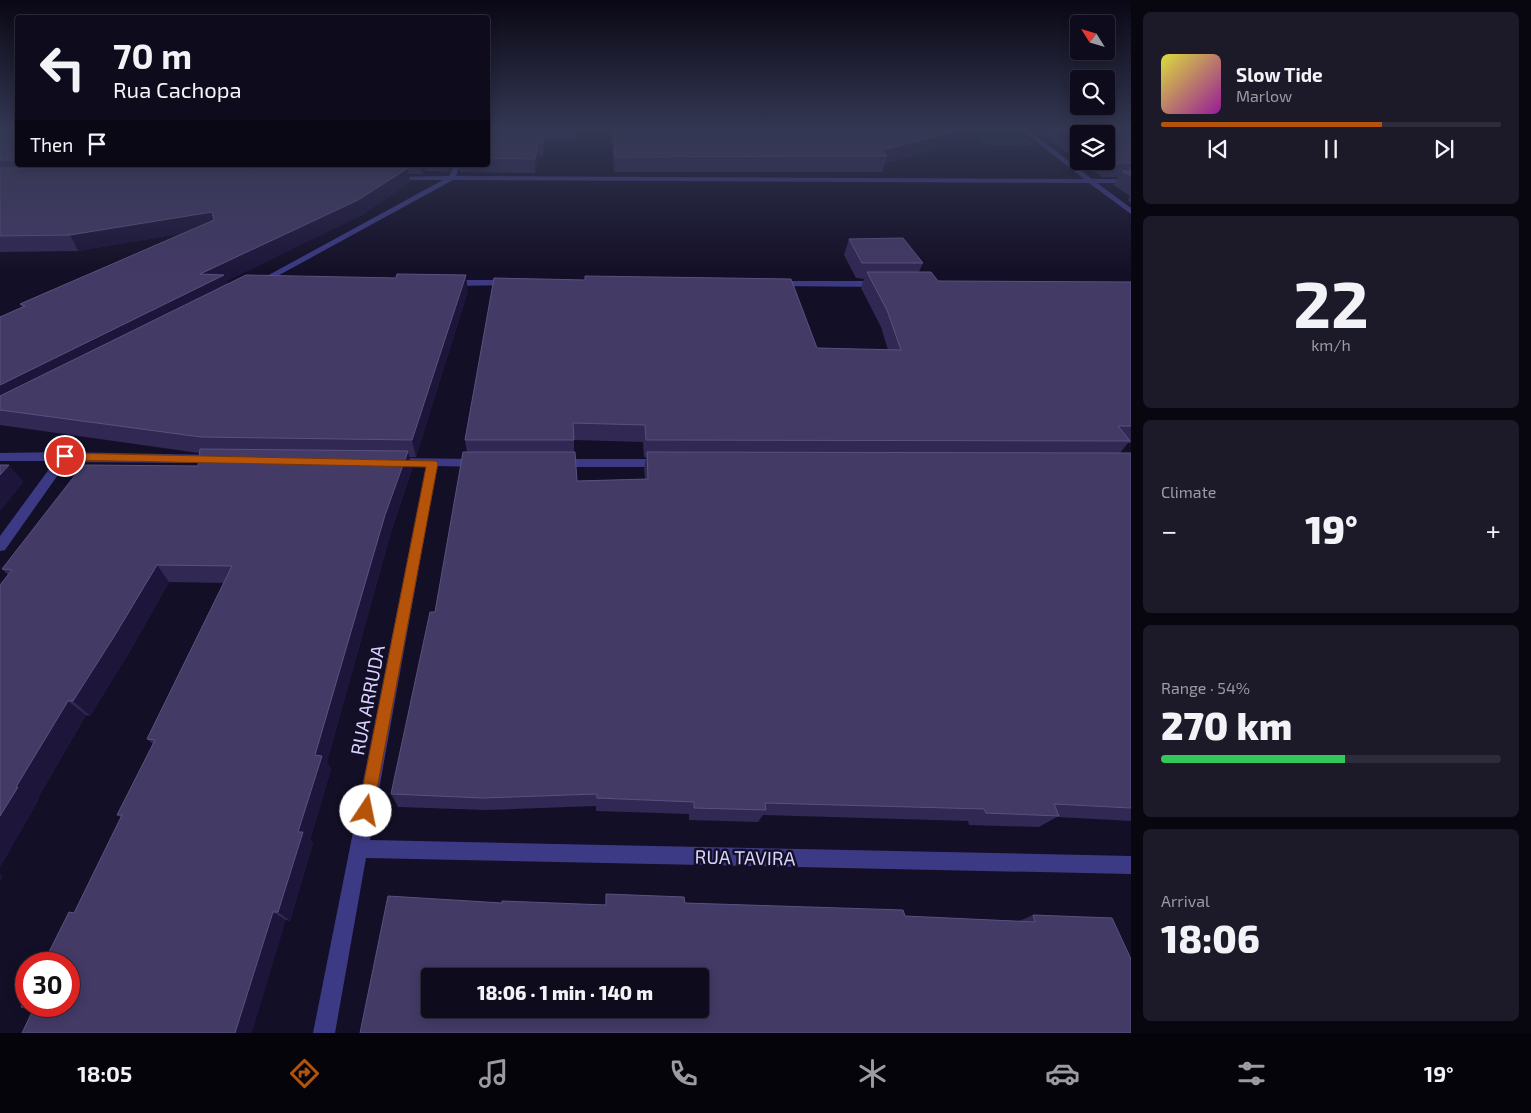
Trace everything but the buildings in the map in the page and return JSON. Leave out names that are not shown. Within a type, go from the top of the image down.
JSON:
[{"type":"street","points":[[1083,176],[1131,212]]},
{"type":"street","points":[[385,178],[1131,181]]},
{"type":"street","points":[[279,282],[255,284],[452,178]]},
{"type":"street","points":[[437,283],[517,283]]},
{"type":"street","points":[[764,283],[893,284]]},
{"type":"street","points":[[0,456],[224,459]]},
{"type":"street","points":[[0,546],[65,456]]},
{"type":"street","points":[[383,462],[490,463]]},
{"type":"street","name":"RUA ARRUDA","points":[[324,1033],[432,463]]},
{"type":"street","points":[[548,463],[674,464]]},
{"type":"street","name":"RUA TAVIRA","points":[[359,849],[1131,865]]},
{"type":"route","points":[[65,456],[432,463],[366,811]]}]
